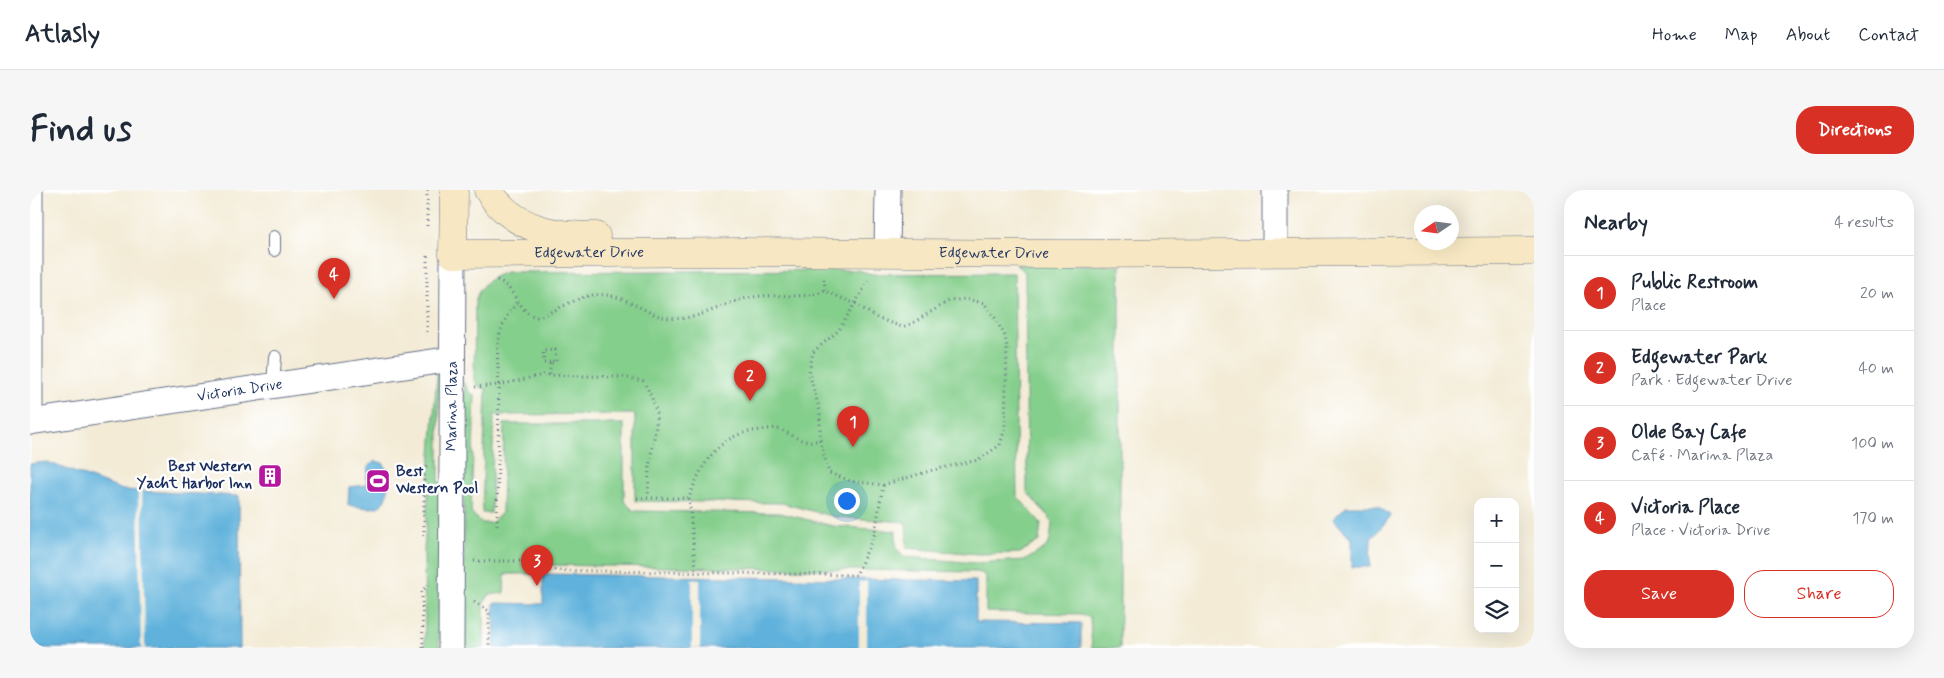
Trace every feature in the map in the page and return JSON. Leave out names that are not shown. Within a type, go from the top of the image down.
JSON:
[{"type":"main road","points":[[453,254],[454,190]]},
{"type":"main road","points":[[488,190],[500,206],[517,220],[546,232],[571,236],[649,236],[744,252]]},
{"type":"main road","name":"Edgewater Drive","points":[[453,254],[744,252],[880,263],[1275,251],[1534,251]]},
{"type":"street","points":[[30,190],[30,422]]},
{"type":"street","points":[[880,263],[888,190]]},
{"type":"street","points":[[1275,190],[1275,251]]},
{"type":"street","name":"Marina Plaza","points":[[451,648],[453,254]]},
{"type":"street","name":"Victoria Drive","points":[[30,422],[452,360]]},
{"type":"lane","points":[[273,385],[274,357]]},
{"type":"path","points":[[856,304],[877,318],[902,326],[911,324],[949,301],[975,300],[984,304],[995,318],[1005,336],[1007,346],[1005,428],[1000,445],[978,460],[933,470],[883,485],[851,481],[829,473],[820,440],[820,411],[809,373],[813,352],[839,330],[880,263]]},
{"type":"path","points":[[493,278],[504,284],[529,314],[538,318],[586,295],[602,294],[617,296],[660,316],[678,318],[703,315],[731,302],[755,296],[807,295],[825,291]]},
{"type":"path","points":[[497,525],[499,386],[497,339],[506,315],[518,301]]},
{"type":"path","points":[[555,350],[556,362],[550,362],[544,363],[543,351],[555,350]]},
{"type":"path","points":[[550,362],[550,375]]},
{"type":"path","points":[[474,387],[499,386],[550,375],[622,377],[643,381],[654,398],[658,423],[650,462],[648,497]]},
{"type":"path","points":[[696,572],[689,498],[695,480],[707,458],[727,441],[747,430],[776,429],[807,444],[820,440]]},
{"type":"path","points":[[474,568],[474,560],[530,561],[537,570],[856,575],[876,532],[883,485]]},
{"type":"path","points":[[638,498],[689,498]]},
{"type":"path","points":[[423,648],[422,591],[428,584]]},
{"type":"path","points":[[474,597],[474,603],[489,611],[489,648]]},
{"type":"green space","points":[[1016,265],[1120,265],[1120,648],[1092,648],[1090,618],[1082,614],[986,612],[986,578],[982,573],[976,572],[544,565],[537,566],[533,574],[505,574],[504,593],[489,595],[484,603],[484,648],[464,648],[464,382],[469,392],[475,396],[471,513],[482,523],[491,523],[502,513],[504,424],[624,424],[624,501],[634,511],[780,513],[833,526],[896,531],[896,548],[905,557],[976,563],[1026,560],[1045,548],[1050,541],[1052,523],[1027,492],[1025,272]]},
{"type":"green space","points":[[857,270],[872,274],[1014,273],[1017,496],[1041,523],[1039,541],[1020,553],[978,554],[907,548],[906,522],[835,517],[782,503],[635,501],[635,414],[494,415],[491,513],[482,513],[486,389],[479,387],[474,380],[475,302],[486,282],[507,272]]},
{"type":"green space","points":[[439,372],[439,648],[425,648],[424,550],[437,373]]},
{"type":"water","name":"Best Western Pool","points":[[375,461],[383,463],[387,473],[388,489],[384,502],[374,508],[348,505],[349,487],[366,485],[368,467]]},
{"type":"water","points":[[47,462],[123,490],[239,496],[240,648],[30,648],[30,464]]},
{"type":"water","points":[[1346,506],[1378,506],[1391,516],[1371,539],[1370,567],[1352,567],[1352,539],[1333,519]]},
{"type":"water","points":[[543,574],[976,581],[976,622],[1081,623],[1081,648],[495,648],[494,603],[543,604]]},
{"type":"pier","points":[[138,488],[142,488],[145,648],[141,648]]},
{"type":"pier","points":[[692,579],[700,579],[700,648],[692,648]]},
{"type":"pier","points":[[867,581],[867,648],[859,648],[859,582]]},
{"type":"place","name":"Victoria Place","points":[[334,299]]},
{"type":"place","name":"Edgewater Park","points":[[750,401]]},
{"type":"place","name":"Public Restroom","points":[[853,447]]},
{"type":"place","name":"Best Western Yacht Harbor Inn","points":[[270,476]]},
{"type":"place","name":"Best Western Pool","points":[[378,481]]},
{"type":"place","name":"Olde Bay Cafe","points":[[537,586]]}]
